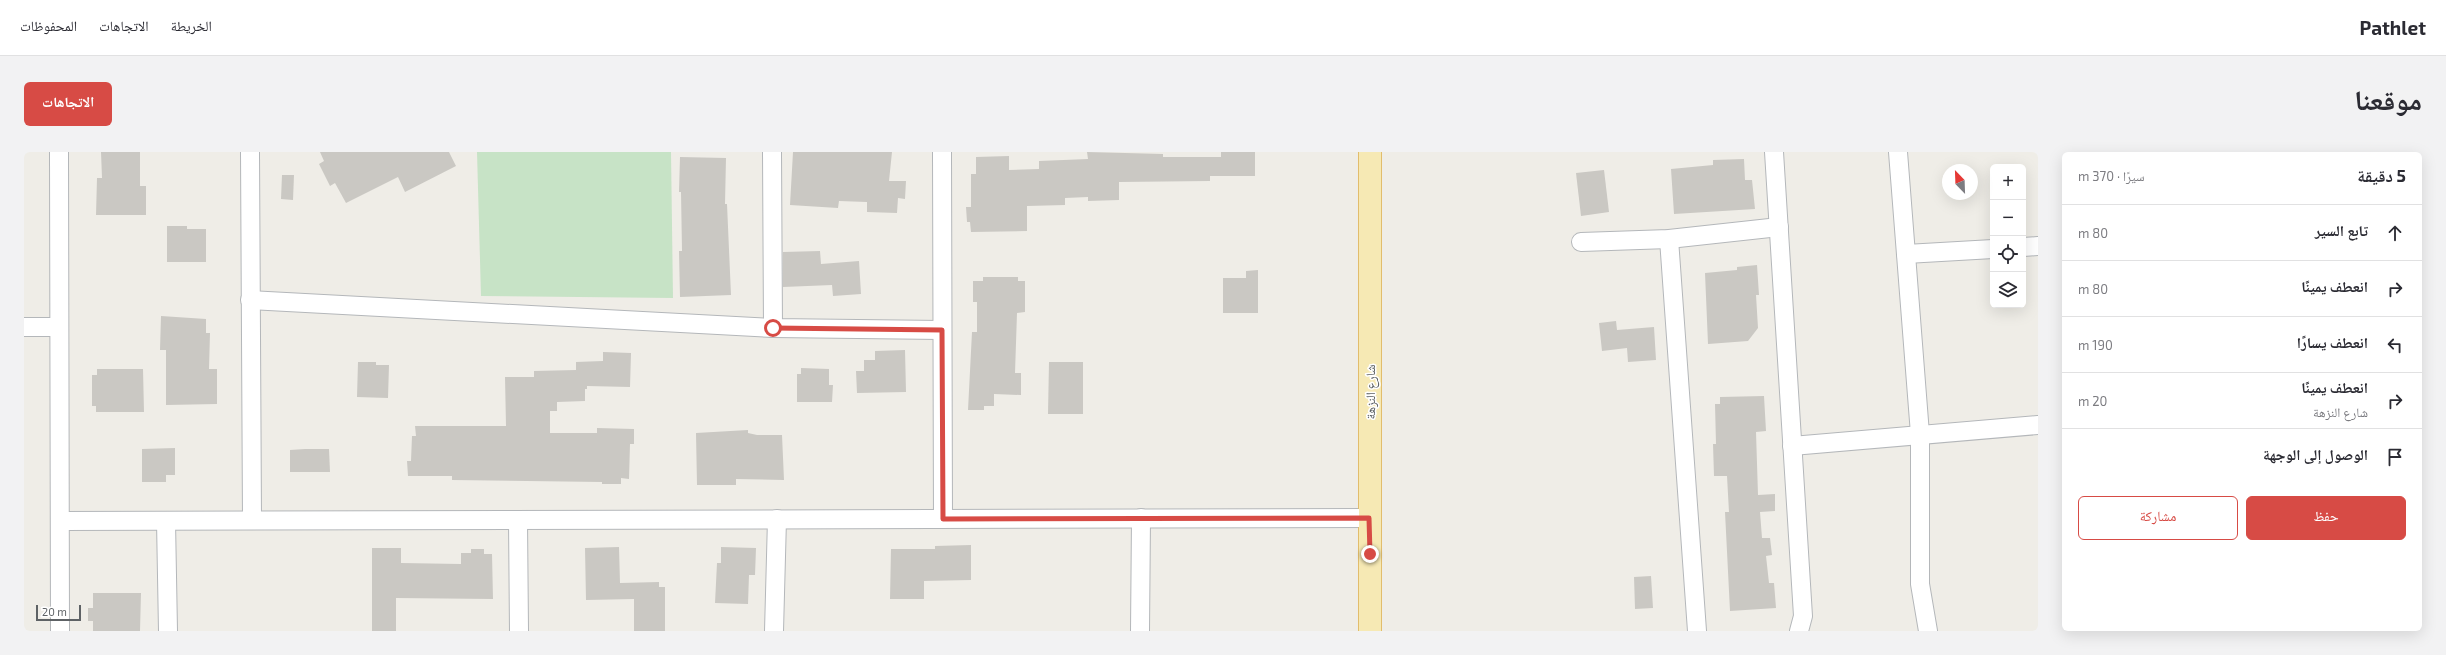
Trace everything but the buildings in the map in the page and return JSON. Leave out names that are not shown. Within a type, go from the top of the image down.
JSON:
[{"type":"main road","name":"شارع النزهة","points":[[1370,152],[1370,631]]},
{"type":"street","points":[[59,152],[60,631]]},
{"type":"street","points":[[250,152],[252,520]]},
{"type":"street","points":[[772,152],[773,328]]},
{"type":"street","points":[[942,152],[943,519]]},
{"type":"street","points":[[1774,152],[1803,616],[1799,631]]},
{"type":"street","points":[[1898,152],[1920,434],[1920,584],[1928,631]]},
{"type":"street","points":[[1581,242],[1670,238],[1779,227]]},
{"type":"street","points":[[1670,238],[1697,631]]},
{"type":"street","points":[[2026,247],[2038,246]]},
{"type":"street","points":[[1906,254],[1990,249]]},
{"type":"street","points":[[250,300],[773,328],[942,330]]},
{"type":"street","points":[[24,327],[59,327]]},
{"type":"street","points":[[1792,446],[2038,425]]},
{"type":"street","points":[[1140,631],[1141,518]]},
{"type":"street","points":[[60,521],[1369,518]]},
{"type":"street","points":[[774,631],[776,519]]},
{"type":"street","points":[[518,520],[519,631]]},
{"type":"street","points":[[166,521],[168,631]]},
{"type":"green space","points":[[477,152],[671,152],[673,298],[481,296]]},
{"type":"route","points":[[773,328],[942,330],[943,519],[1369,518],[1370,554]]}]
